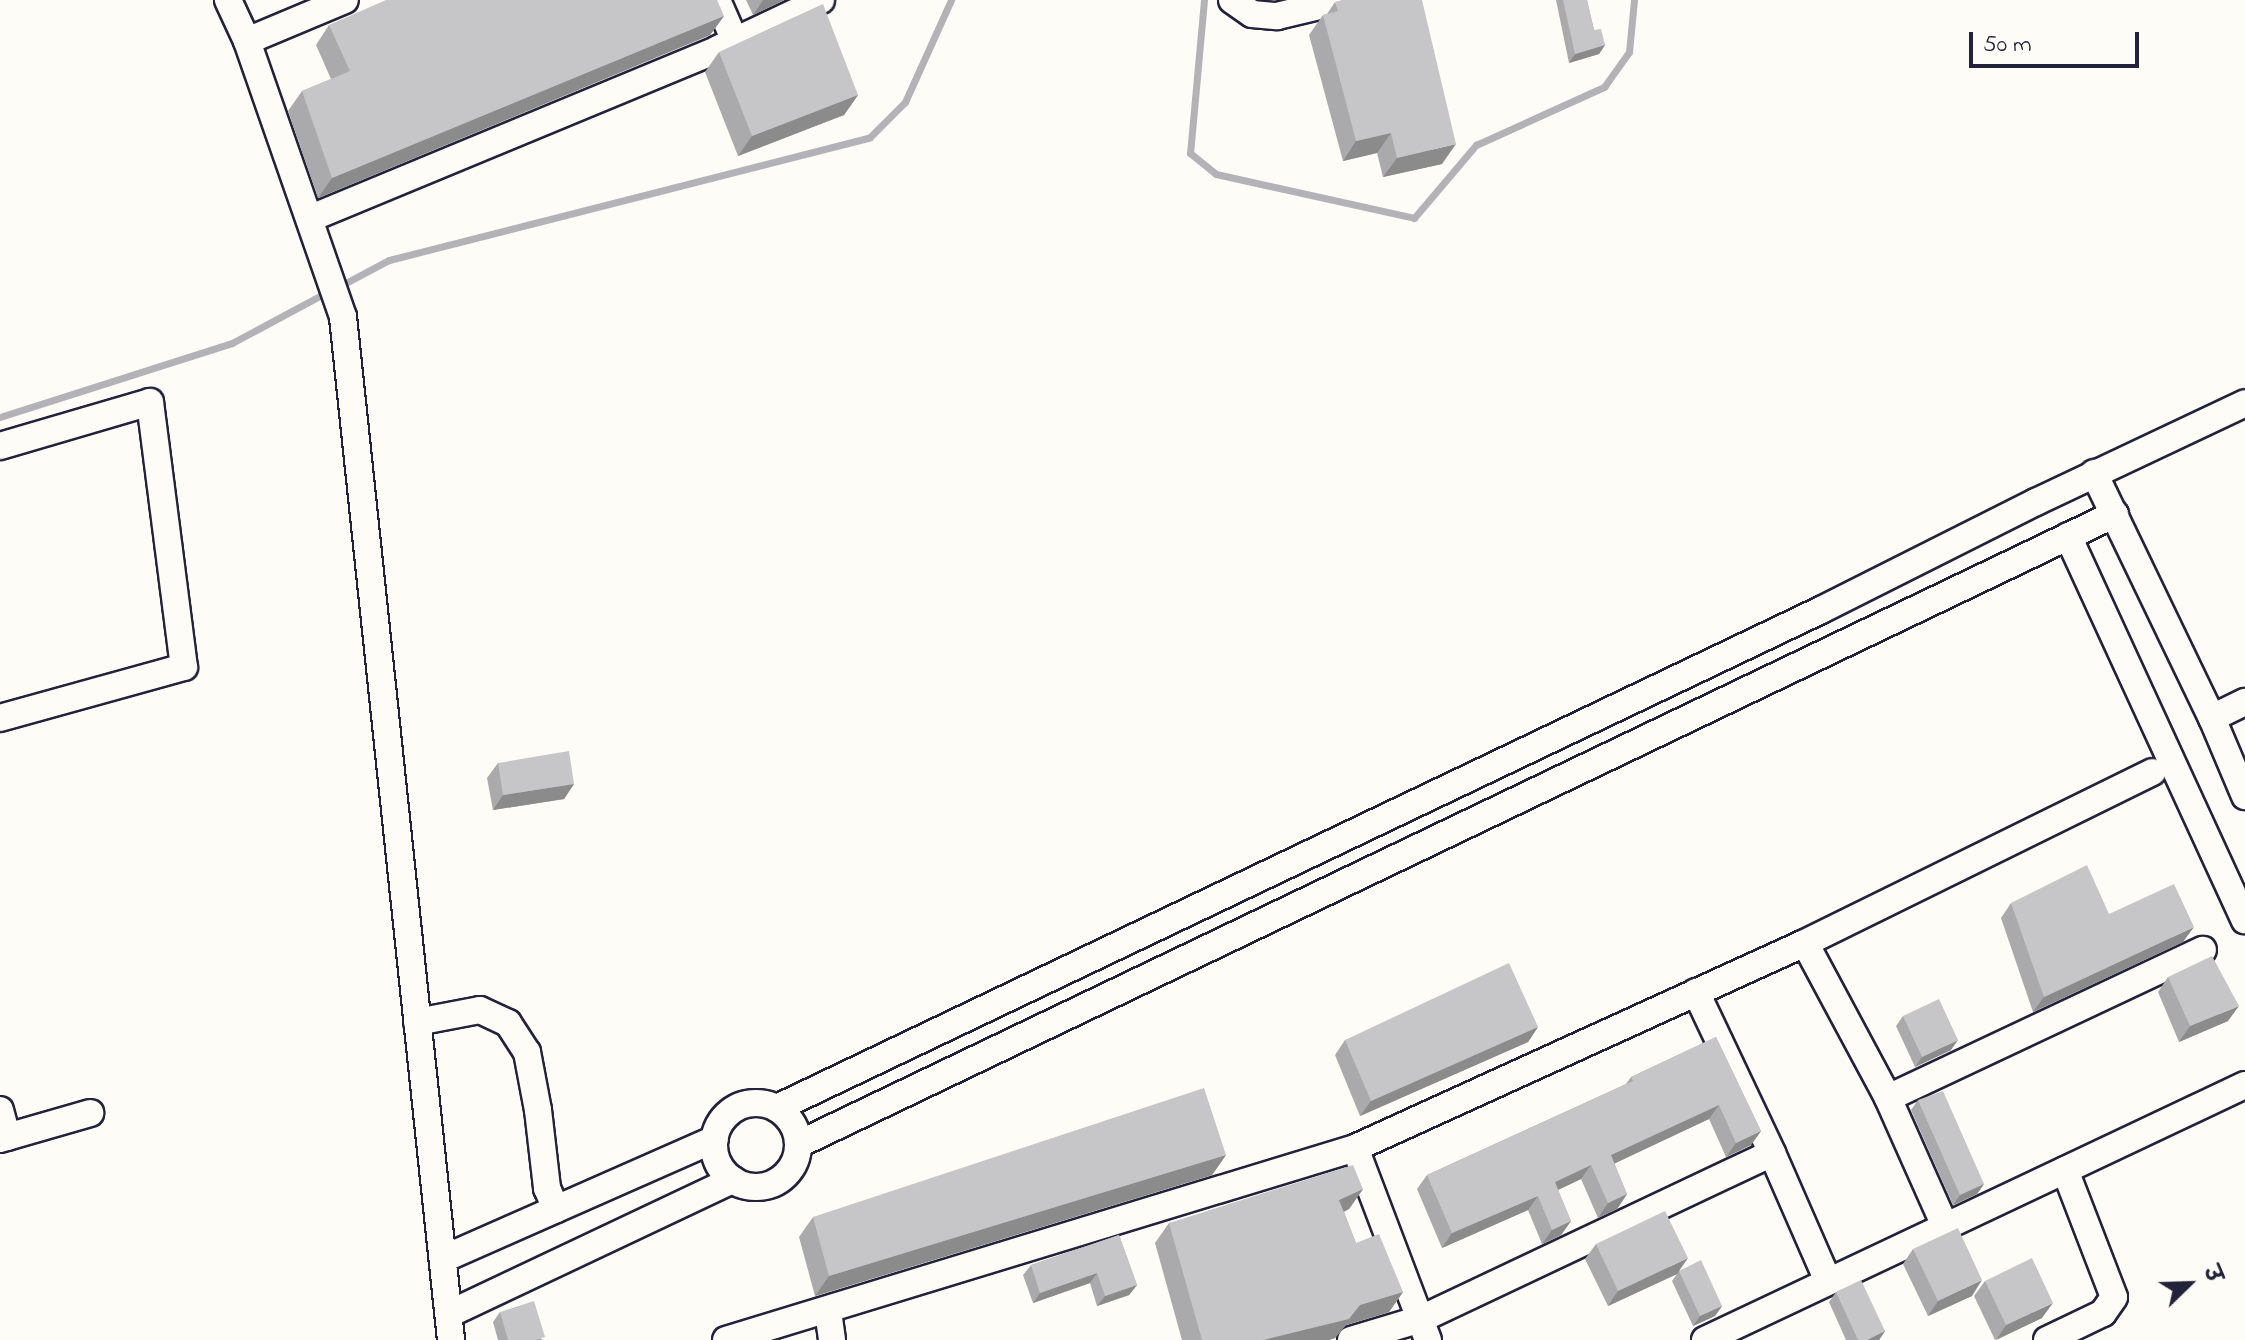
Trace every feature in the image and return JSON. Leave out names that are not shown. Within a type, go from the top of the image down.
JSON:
[{"type":"street","points":[[228,0],[247,41],[343,317],[450,1327],[733,1180]]},
{"type":"street","points":[[247,41],[345,0]]},
{"type":"street","points":[[717,0],[735,41]]},
{"type":"street","points":[[311,218],[735,41],[821,0]]},
{"type":"street","points":[[1232,0],[1252,14],[1277,16],[1344,0]]},
{"type":"street","points":[[0,446],[150,402],[184,667],[0,718]]},
{"type":"street","points":[[777,1108],[1821,610],[2094,473],[2245,403]]},
{"type":"street","points":[[2094,473],[2212,718],[2245,796]]},
{"type":"street","points":[[799,1144],[2115,514]]},
{"type":"street","points":[[2068,536],[2245,920]]},
{"type":"street","points":[[2212,718],[2245,702]]},
{"type":"street","points":[[726,1340],[1355,1148],[1805,943],[2152,772]]},
{"type":"street","points":[[1459,781],[1479,819]]},
{"type":"street","points":[[1805,943],[1888,1098],[1945,1226]]},
{"type":"street","points":[[1888,1098],[2203,950]]},
{"type":"street","points":[[1696,992],[1828,1281]]},
{"type":"street","points":[[417,1022],[480,1010],[508,1023],[527,1052],[538,1110],[547,1188],[556,1209]]},
{"type":"street","points":[[1705,1340],[2245,1085]]},
{"type":"street","points":[[755,1103],[777,1108],[793,1123],[799,1144],[794,1166],[777,1183],[755,1188],[733,1180],[718,1162],[715,1139],[724,1118],[733,1110],[755,1103]]},
{"type":"street","points":[[0,1110],[4,1138],[90,1113]]},
{"type":"street","points":[[443,1259],[715,1139]]},
{"type":"street","points":[[1355,1148],[1424,1330]]},
{"type":"street","points":[[1351,1340],[1424,1330],[1772,1153]]},
{"type":"street","points":[[2047,1340],[2103,1313],[2114,1297],[2065,1170]]},
{"type":"street","points":[[828,1311],[832,1340]]},
{"type":"building","points":[[386,0],[717,0],[724,16],[332,178],[302,91],[350,71],[329,25]]},
{"type":"building","points":[[1422,0],[1456,144],[1397,158],[1391,133],[1356,141],[1323,15],[1338,11],[1335,2]]},
{"type":"building","points":[[1563,0],[1587,0],[1594,30],[1601,29],[1605,45],[1575,54]]},
{"type":"building","points":[[823,4],[858,95],[752,136],[719,52]]},
{"type":"building","points":[[569,751],[574,784],[503,795],[498,763]]},
{"type":"building","points":[[2087,865],[2109,914],[2174,884],[2194,927],[2044,997],[2011,903]]},
{"type":"building","points":[[2212,956],[2239,1006],[2190,1026],[2168,977]]},
{"type":"building","points":[[1509,963],[1538,1027],[1371,1101],[1345,1040]]},
{"type":"building","points":[[1939,999],[1958,1040],[1922,1057],[1903,1016]]},
{"type":"building","points":[[1716,1037],[1761,1131],[1736,1143],[1719,1105],[1611,1155],[1627,1194],[1608,1203],[1591,1165],[1555,1182],[1571,1221],[1552,1230],[1538,1196],[1452,1233],[1427,1175],[1633,1081],[1631,1077]]},
{"type":"building","points":[[1204,1088],[1226,1155],[829,1276],[813,1217]]},
{"type":"building","points":[[1943,1091],[1984,1184],[1960,1195],[1918,1100]]},
{"type":"building","points":[[1353,1165],[1363,1189],[1339,1200],[1356,1243],[1379,1234],[1403,1292],[1360,1305],[1349,1319],[1263,1340],[1202,1340],[1169,1223]]},
{"type":"building","points":[[1665,1211],[1688,1258],[1618,1291],[1596,1244]]},
{"type":"building","points":[[1958,1228],[1982,1280],[1938,1301],[1913,1249]]},
{"type":"building","points":[[1119,1235],[1137,1285],[1105,1296],[1097,1273],[1040,1293],[1031,1265]]},
{"type":"building","points":[[2032,1258],[2053,1303],[2006,1325],[1985,1281]]},
{"type":"building","points":[[1701,1260],[1722,1306],[1700,1316],[1679,1271]]},
{"type":"building","points":[[1861,1280],[1885,1331],[1867,1340],[1858,1340],[1836,1292]]},
{"type":"building","points":[[534,1301],[545,1337],[508,1340],[500,1312]]},
{"type":"waterway","points":[[340,286],[389,260],[870,137],[905,102],[951,0]]},
{"type":"waterway","points":[[1204,0],[1190,153],[1216,174],[1414,218],[1476,145],[1604,87],[1629,52],[1634,0]]},
{"type":"waterway","points":[[0,417],[232,343],[329,291]]}]
